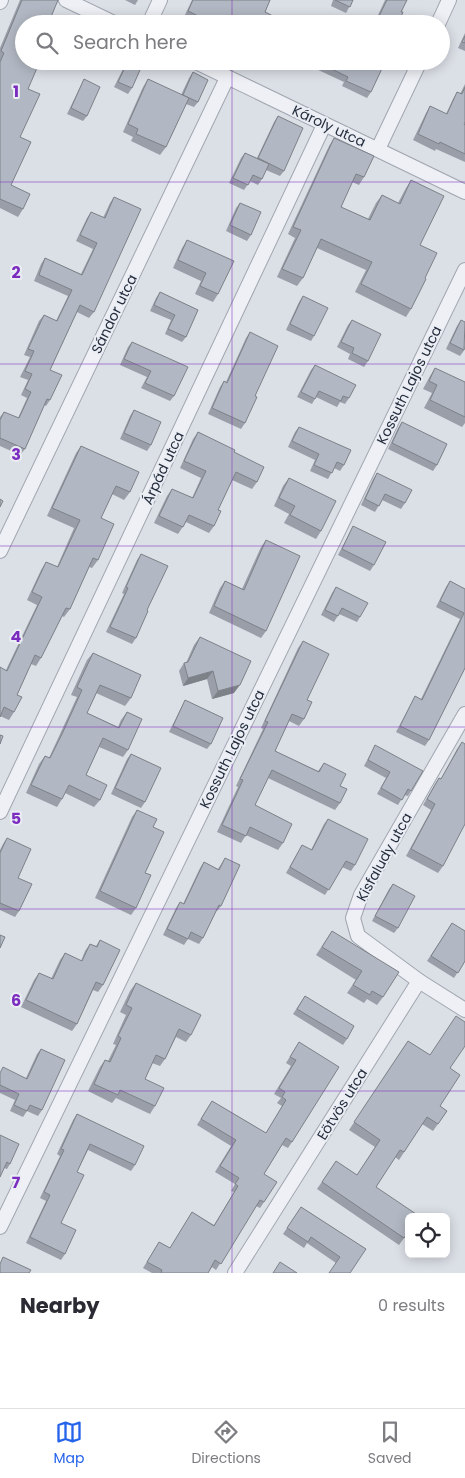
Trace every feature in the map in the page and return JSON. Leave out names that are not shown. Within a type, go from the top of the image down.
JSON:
[{"type":"street","points":[[66,0],[97,15]]},
{"type":"street","points":[[152,15],[160,0]]},
{"type":"street","points":[[442,15],[449,0]]},
{"type":"street","name":"Károly utca","points":[[211,70],[465,192]]},
{"type":"street","points":[[378,149],[416,70]]},
{"type":"street","name":"Sándor utca","points":[[0,551],[227,78]]},
{"type":"street","name":"Árpád utca","points":[[0,812],[324,125]]},
{"type":"street","name":"Kossuth Lajos utca","points":[[0,1227],[465,270]]},
{"type":"street","name":"Kisfaludy utca","points":[[419,981],[358,936],[353,918],[361,895],[465,714]]},
{"type":"street","points":[[419,981],[465,1010]]},
{"type":"street","name":"Eötvös utca","points":[[235,1273],[419,981]]},
{"type":"building","points":[[22,0],[58,0],[52,15],[16,15]]},
{"type":"building","points":[[193,0],[270,0],[265,12],[271,15],[196,15],[188,11]]},
{"type":"building","points":[[335,0],[353,0],[350,7]]},
{"type":"building","points":[[387,0],[407,0],[401,12],[403,12],[402,15],[380,15]]},
{"type":"building","points":[[15,17],[15,70],[36,70],[28,89],[40,94],[20,137],[31,142],[11,185],[30,194],[23,209],[0,199],[0,62],[4,53],[1,51]]},
{"type":"building","points":[[124,70],[140,70],[132,88],[118,82]]},
{"type":"building","points":[[334,70],[381,70],[371,92],[346,81],[348,77]]},
{"type":"building","points":[[193,72],[208,80],[198,102],[183,95]]},
{"type":"building","points":[[84,79],[100,87],[87,116],[71,108]]},
{"type":"building","points":[[148,79],[189,98],[166,147],[136,134],[138,129],[128,124]]},
{"type":"building","points":[[465,87],[465,154],[418,134],[430,106],[447,114],[457,92],[462,94]]},
{"type":"building","points":[[278,116],[303,128],[284,171],[258,158]]},
{"type":"building","points":[[334,138],[374,156],[364,177],[356,174],[341,207],[370,220],[382,195],[400,204],[411,180],[444,196],[420,245],[437,253],[411,309],[361,284],[372,262],[321,239],[303,278],[282,269],[301,230],[293,227]]},
{"type":"building","points":[[245,153],[269,164],[262,179],[253,175],[248,185],[233,178]]},
{"type":"building","points":[[114,197],[141,209],[94,312],[80,305],[50,370],[62,375],[50,400],[47,399],[25,449],[0,438],[0,420],[4,412],[19,418],[31,392],[25,389],[32,374],[25,371],[34,351],[28,349],[44,315],[57,321],[72,290],[39,275],[45,258],[82,275],[97,243],[80,235],[91,212],[105,218]]},
{"type":"building","points":[[240,203],[261,212],[251,235],[230,225]]},
{"type":"building","points":[[187,240],[234,261],[218,294],[200,286],[206,273],[178,260]]},
{"type":"building","points":[[160,292],[198,310],[186,337],[168,329],[175,315],[154,305]]},
{"type":"building","points":[[303,296],[328,308],[314,336],[290,324]]},
{"type":"building","points":[[352,320],[381,334],[368,361],[352,353],[354,348],[341,342]]},
{"type":"building","points":[[461,320],[465,322],[464,350],[450,343]]},
{"type":"building","points":[[250,332],[278,346],[245,423],[212,408],[224,381],[227,383]]},
{"type":"building","points":[[132,342],[188,367],[174,396],[145,383],[151,371],[124,359]]},
{"type":"building","points":[[315,365],[356,385],[349,398],[343,396],[341,401],[319,391],[315,399],[301,392]]},
{"type":"building","points":[[435,368],[465,382],[465,417],[430,400],[437,385],[429,381]]},
{"type":"building","points":[[134,410],[161,422],[151,445],[124,433]]},
{"type":"building","points":[[402,422],[447,444],[437,465],[392,443]]},
{"type":"building","points":[[299,427],[351,450],[344,465],[337,462],[332,473],[314,465],[319,454],[292,441]]},
{"type":"building","points":[[198,432],[264,467],[257,482],[236,472],[218,510],[221,511],[214,526],[189,515],[183,527],[159,516],[172,489],[193,498],[206,471],[184,461]]},
{"type":"building","points":[[81,446],[139,472],[130,492],[116,486],[101,518],[114,524],[98,560],[93,558],[70,609],[66,608],[41,658],[35,655],[17,695],[22,697],[14,712],[4,707],[0,717],[0,667],[7,671],[42,597],[32,592],[46,562],[58,567],[80,520],[52,508]]},
{"type":"building","points":[[377,473],[412,490],[405,503],[385,494],[379,506],[365,499]]},
{"type":"building","points":[[289,478],[336,501],[321,531],[290,515],[295,506],[279,498]]},
{"type":"building","points":[[353,526],[386,542],[374,565],[342,549]]},
{"type":"building","points":[[266,540],[300,556],[266,631],[214,606],[225,581],[244,590]]},
{"type":"building","points":[[141,554],[168,566],[136,638],[110,627]]},
{"type":"building","points":[[450,581],[465,589],[465,668],[429,740],[400,726],[415,696],[422,700],[464,613],[440,601]]},
{"type":"building","points":[[336,587],[368,603],[360,617],[342,608],[338,616],[325,610]]},
{"type":"building","points":[[200,637],[251,661],[240,685],[218,691],[213,671],[188,678],[184,663],[188,662]]},
{"type":"building","points":[[303,641],[329,654],[307,700],[312,702],[304,719],[292,714],[275,751],[319,772],[324,763],[346,774],[340,786],[347,789],[340,803],[272,770],[255,805],[292,824],[283,843],[250,827],[246,836],[222,825],[243,780],[240,779],[268,722],[265,721]]},
{"type":"building","points":[[93,653],[141,675],[131,698],[100,685],[87,713],[119,728],[127,712],[142,719],[128,750],[103,738],[86,775],[107,785],[100,800],[69,785],[62,799],[31,785],[45,756],[50,758],[62,734],[82,690],[77,687]]},
{"type":"building","points":[[185,700],[223,718],[211,744],[173,726]]},
{"type":"building","points":[[462,742],[465,744],[465,824],[443,866],[411,849],[435,804],[427,799]]},
{"type":"building","points":[[375,745],[423,771],[411,791],[408,789],[402,800],[381,788],[390,772],[368,760]]},
{"type":"building","points":[[131,754],[161,768],[145,802],[115,788]]},
{"type":"building","points":[[137,810],[157,819],[153,827],[164,832],[145,873],[151,875],[136,908],[100,891]]},
{"type":"building","points":[[328,819],[368,839],[355,865],[346,861],[329,890],[290,867],[302,845],[312,850]]},
{"type":"building","points":[[7,838],[31,849],[18,878],[32,884],[19,911],[0,903],[0,853]]},
{"type":"building","points":[[225,858],[240,865],[221,906],[219,905],[203,938],[191,932],[188,939],[167,929],[180,902],[184,904],[204,862],[219,870]]},
{"type":"building","points":[[393,884],[415,896],[398,928],[375,916]]},
{"type":"building","points":[[452,923],[465,931],[465,961],[458,973],[431,956]]},
{"type":"building","points":[[332,931],[399,972],[383,997],[372,991],[370,995],[353,985],[362,971],[322,947]]},
{"type":"building","points":[[0,935],[5,937],[0,948]]},
{"type":"building","points":[[100,940],[120,950],[103,985],[96,982],[77,1024],[26,1000],[39,973],[53,979],[65,953],[82,961],[90,944],[97,947]]},
{"type":"building","points":[[136,983],[201,1015],[191,1035],[179,1029],[165,1059],[156,1055],[145,1079],[164,1088],[155,1106],[120,1090],[118,1095],[94,1084],[105,1060],[110,1062],[121,1038],[118,1036],[132,1008],[126,1005]]},
{"type":"building","points":[[305,996],[354,1026],[347,1039],[297,1009]]},
{"type":"building","points":[[456,1016],[465,1022],[465,1046],[450,1068],[460,1075],[440,1106],[447,1111],[438,1124],[427,1117],[404,1152],[400,1150],[376,1187],[415,1213],[405,1213],[404,1238],[322,1182],[336,1161],[357,1175],[380,1140],[354,1122],[408,1041],[430,1055]]},
{"type":"building","points":[[299,1042],[339,1067],[292,1142],[286,1138],[264,1174],[277,1182],[264,1202],[260,1200],[221,1264],[215,1260],[208,1273],[161,1273],[162,1270],[147,1262],[159,1242],[170,1248],[192,1212],[214,1226],[238,1186],[235,1184],[239,1178],[220,1166],[236,1140],[201,1119],[212,1101],[266,1133],[286,1100],[282,1097],[285,1092],[279,1088],[296,1060],[290,1057]]},
{"type":"building","points":[[41,1049],[65,1060],[42,1110],[30,1105],[27,1111],[14,1105],[19,1094],[0,1085],[0,1073],[3,1067],[27,1079]]},
{"type":"building","points":[[77,1114],[144,1146],[135,1165],[90,1144],[77,1172],[84,1175],[61,1223],[76,1230],[65,1254],[30,1237],[50,1195],[44,1192],[64,1150],[61,1149]]},
{"type":"building","points":[[0,1135],[19,1144],[10,1164],[7,1162],[0,1177]]},
{"type":"building","points":[[301,1207],[366,1249],[350,1273],[329,1273],[340,1257],[311,1237],[308,1242],[287,1228]]},
{"type":"building","points":[[3,1257],[31,1270],[29,1273],[0,1273],[0,1264]]},
{"type":"building","points":[[280,1262],[297,1273],[273,1273]]}]
